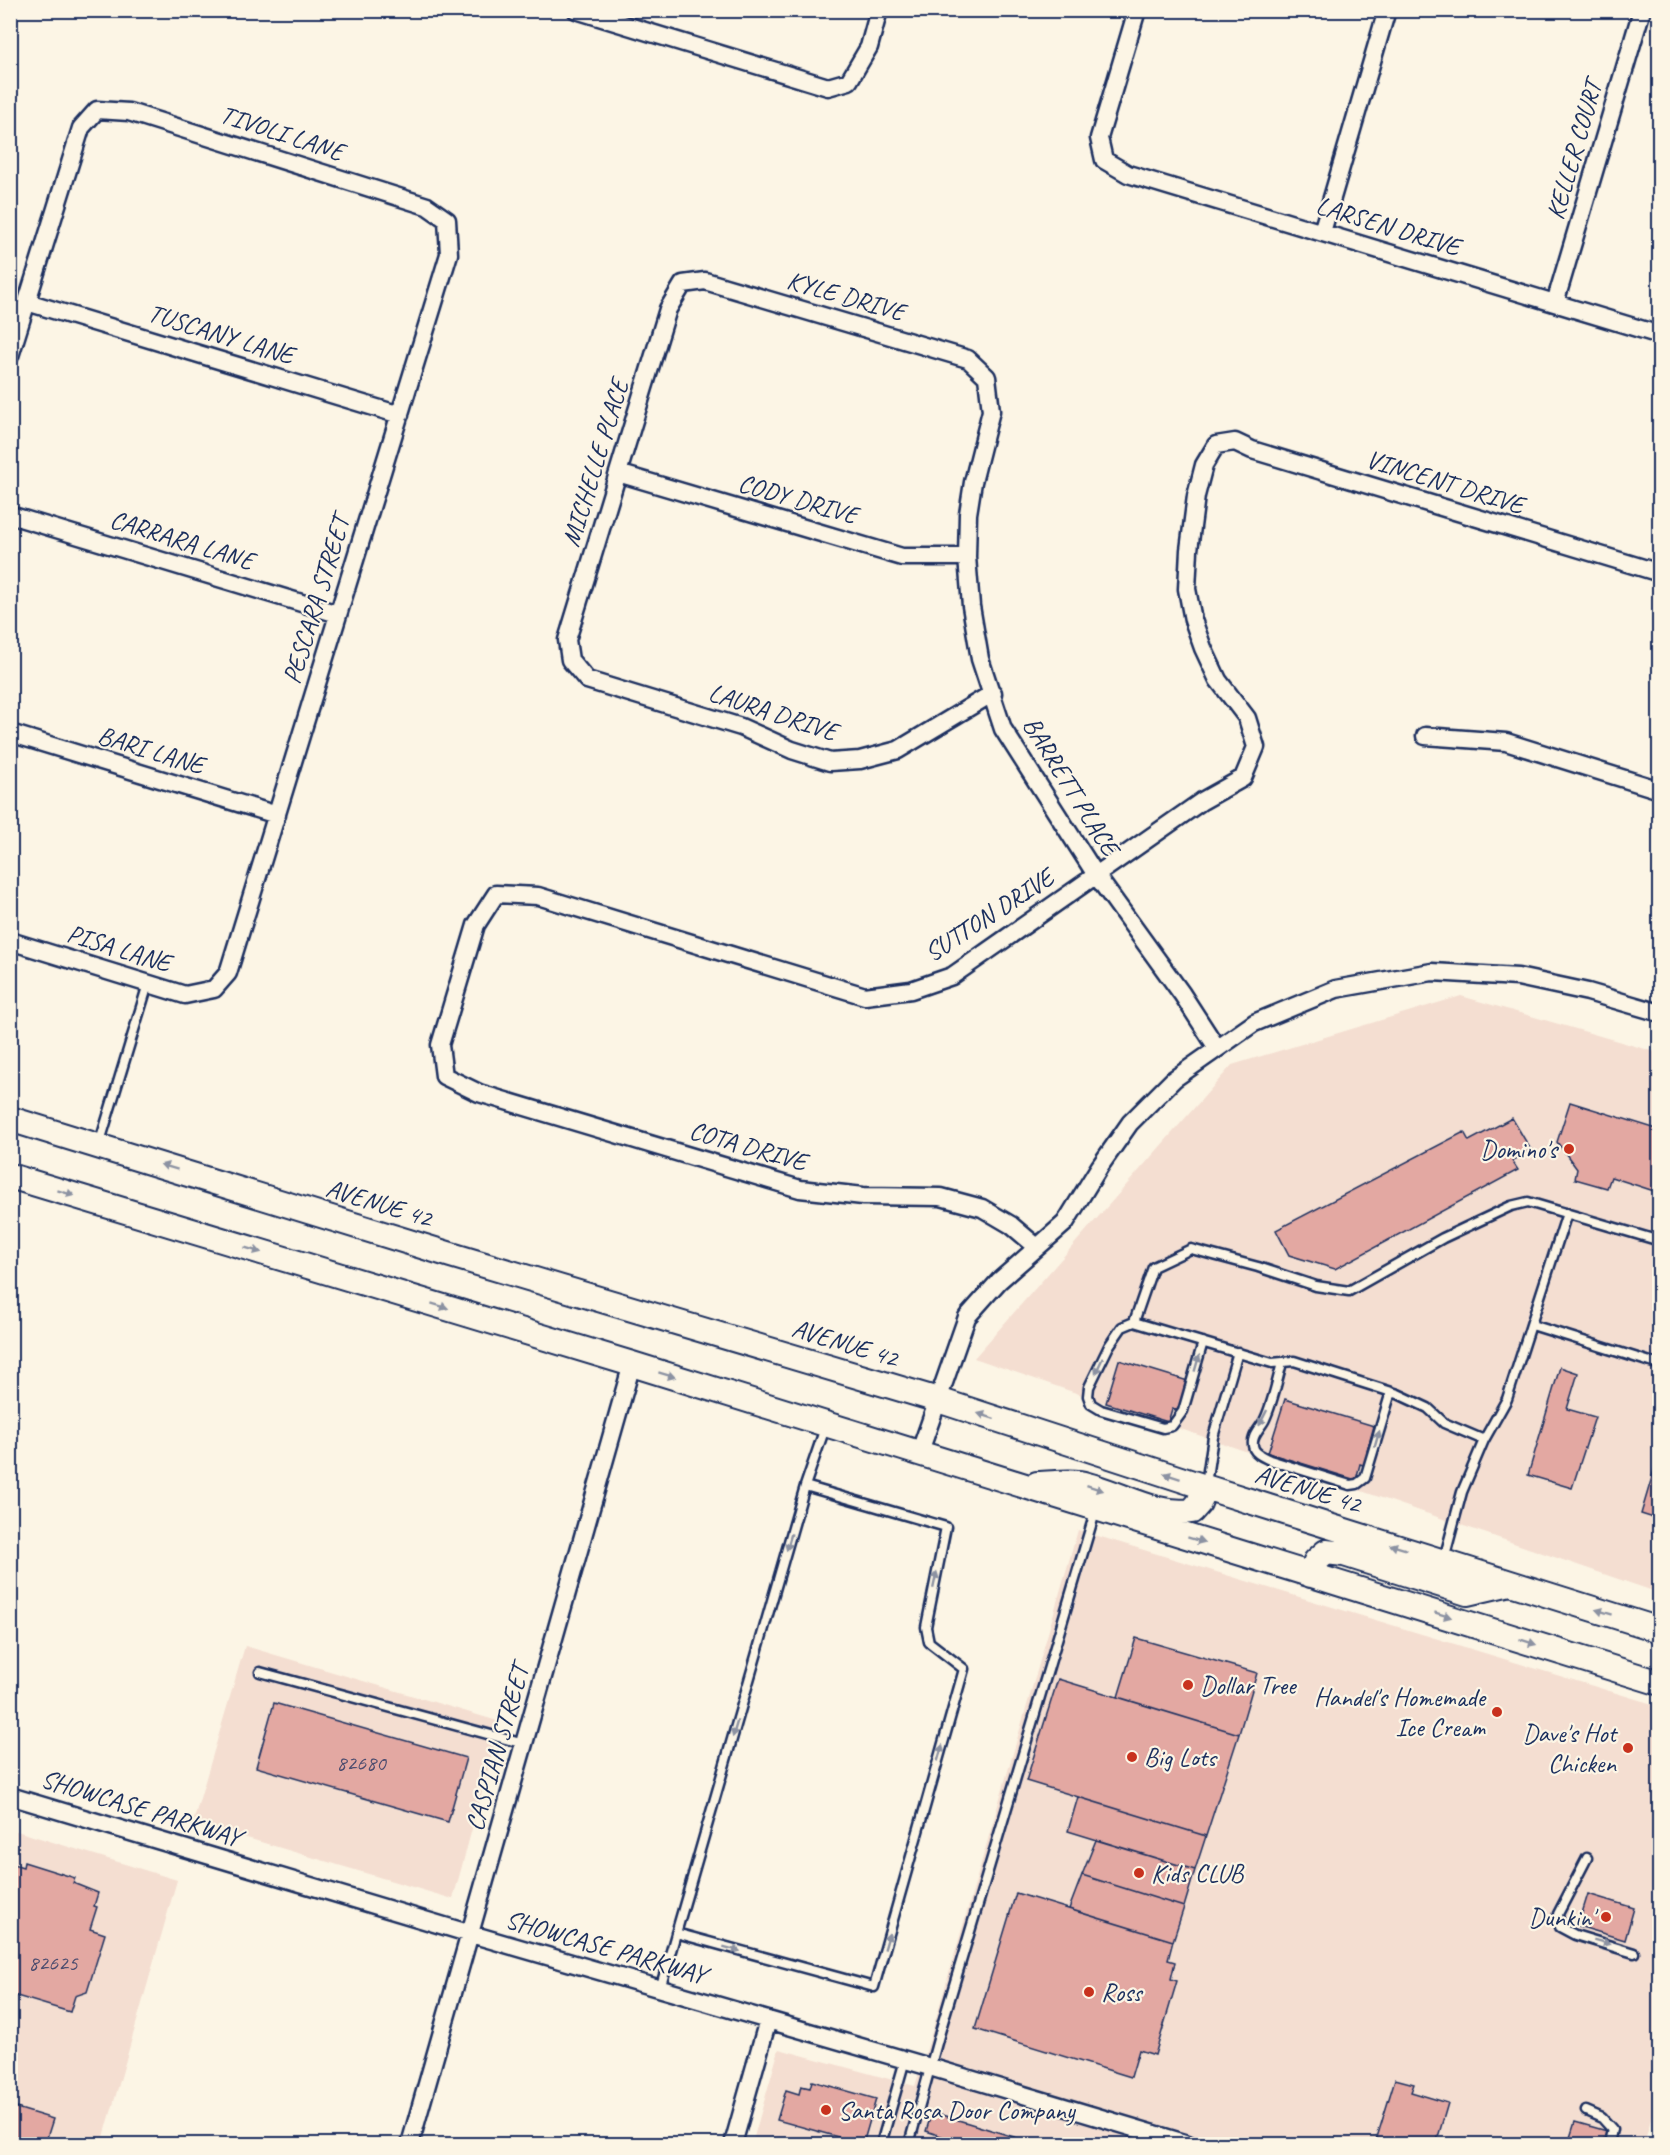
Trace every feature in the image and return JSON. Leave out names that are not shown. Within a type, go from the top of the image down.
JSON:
[{"type":"main road","name":"AVENUE 42","points":[[10,1119],[451,1255],[938,1400],[1659,1630]]},
{"type":"main road","points":[[10,1176],[632,1364],[1659,1683]]},
{"type":"main road","points":[[1016,1484],[1078,1483],[1155,1508],[1179,1513],[1192,1511],[1199,1503],[1205,1487]]},
{"type":"main road","points":[[1311,1575],[1316,1561],[1326,1552],[1344,1554],[1467,1593],[1510,1583]]},
{"type":"street","points":[[576,10],[626,18],[828,87],[849,81],[869,48],[879,10]]},
{"type":"street","name":"LARSEN DRIVE","points":[[1137,10],[1099,138],[1104,160],[1128,174],[1659,335]]},
{"type":"street","points":[[1322,232],[1387,10]]},
{"type":"street","name":"KELLER COURT","points":[[1555,303],[1642,10]]},
{"type":"street","name":"TIVOLI LANE","points":[[27,302],[81,128],[97,110],[129,112],[162,122],[427,206],[447,220]]},
{"type":"street","name":"PESCARA STREET","points":[[214,989],[228,973],[449,254],[447,220]]},
{"type":"street","name":"KYLE DRIVE","points":[[683,284],[705,281],[968,359],[987,377]]},
{"type":"street","name":"MICHELLE PLACE","points":[[570,660],[567,640],[668,309],[683,284]]},
{"type":"street","points":[[10,356],[27,302]]},
{"type":"street","name":"TUSCANY LANE","points":[[27,302],[400,415]]},
{"type":"street","name":"BARRETT PLACE","points":[[987,377],[991,411],[973,482],[968,514],[967,557],[971,606],[980,660],[993,693],[1003,729],[1096,875],[1182,994],[1217,1048]]},
{"type":"street","name":"VINCENT DRIVE","points":[[1256,747],[1247,718],[1218,681],[1203,648],[1193,620],[1187,589],[1196,496],[1204,465],[1216,445],[1235,442],[1252,450],[1659,573]]},
{"type":"street","name":"CODY DRIVE","points":[[618,473],[902,557],[967,557]]},
{"type":"street","name":"CARRARA LANE","points":[[10,515],[339,614]]},
{"type":"street","name":"LAURA DRIVE","points":[[570,660],[587,680],[741,727],[792,750],[830,762],[860,760],[898,750],[993,693]]},
{"type":"street","name":"BARI LANE","points":[[10,733],[277,815]]},
{"type":"street","points":[[1425,736],[1506,742],[1659,790]]},
{"type":"street","name":"SUTTON DRIVE","points":[[444,1076],[440,1045],[477,925],[496,894],[538,896],[865,996],[911,990],[952,976],[1202,801],[1243,778],[1256,747]]},
{"type":"street","name":"PISA LANE","points":[[10,941],[185,995],[214,989]]},
{"type":"street","points":[[919,1454],[967,1317],[999,1281],[1065,1223],[1100,1166],[1130,1124],[1174,1079],[1254,1023],[1336,989],[1431,972],[1518,977],[1588,993],[1659,1013]]},
{"type":"street","name":"COTA DRIVE","points":[[444,1076],[478,1093],[800,1189],[863,1196],[941,1197],[982,1208],[1011,1225],[1037,1247]]},
{"type":"street","name":"CASPIAN STREET","points":[[410,2145],[632,1364]]},
{"type":"street","name":"SHOWCASE PARKWAY","points":[[10,1796],[1188,2145]]},
{"type":"street","points":[[733,2145],[768,2020]]},
{"type":"lane","points":[[99,1145],[148,984]]},
{"type":"lane","points":[[1134,1322],[1153,1267],[1191,1249],[1317,1286],[1349,1291],[1443,1238],[1511,1206],[1528,1202],[1659,1241]]},
{"type":"lane","points":[[1444,1561],[1462,1492],[1484,1440],[1507,1400],[1567,1213]]},
{"type":"lane","points":[[1203,1342],[1183,1411],[1172,1426],[1163,1428],[1101,1410],[1091,1404],[1088,1396],[1089,1387],[1114,1337],[1122,1327],[1134,1322],[1238,1352],[1272,1363],[1294,1361],[1391,1392],[1428,1408],[1444,1423],[1484,1440]]},
{"type":"lane","points":[[1532,1325],[1659,1365]]},
{"type":"lane","points":[[1205,1487],[1214,1437],[1238,1352]]},
{"type":"lane","points":[[1282,1363],[1265,1419],[1253,1439],[1254,1450],[1270,1460],[1350,1485],[1357,1484],[1365,1478],[1391,1392]]},
{"type":"lane","points":[[660,1989],[805,1486],[826,1425]]},
{"type":"lane","points":[[676,1933],[874,1988],[964,1669],[929,1642],[926,1627],[946,1527],[805,1486]]},
{"type":"lane","points":[[909,2145],[930,2067],[1096,1509]]},
{"type":"lane","points":[[260,1672],[524,1744]]},
{"type":"lane","points":[[1587,1858],[1557,1914],[1560,1927],[1575,1935],[1634,1953]]},
{"type":"lane","points":[[881,2145],[905,2060]]},
{"type":"lane","points":[[1586,2111],[1602,2118],[1612,2129],[1609,2145]]},
{"type":"shaded area","points":[[1461,996],[1659,1053],[1659,1593],[974,1358],[1232,1065]]},
{"type":"shaded area","points":[[1078,1530],[1659,1706],[1660,2087],[1644,2144],[752,2144],[779,2049],[915,2086]]},
{"type":"shaded area","points":[[245,1646],[501,1722],[453,1899],[193,1822]]},
{"type":"shaded area","points":[[10,1829],[177,1880],[102,2144],[11,2144]]},
{"type":"building","points":[[1570,1102],[1660,1130],[1660,1172],[1654,1191],[1611,1177],[1607,1188],[1575,1179],[1577,1169],[1557,1142]]},
{"type":"building","points":[[1512,1118],[1531,1150],[1512,1161],[1518,1170],[1335,1269],[1289,1255],[1276,1230],[1464,1132],[1469,1141]]},
{"type":"building","points":[[1119,1360],[1188,1381],[1180,1411],[1172,1409],[1168,1422],[1106,1403]]},
{"type":"building","points":[[1560,1367],[1578,1373],[1567,1409],[1595,1417],[1572,1488],[1528,1475]]},
{"type":"building","points":[[1285,1399],[1374,1426],[1367,1451],[1371,1451],[1366,1466],[1360,1464],[1356,1480],[1268,1453]]},
{"type":"building","points":[[1660,1450],[1660,1520],[1641,1514]]},
{"type":"building","name":"Dollar Tree","points":[[1136,1638],[1257,1673],[1239,1734],[1118,1697]]},
{"type":"building","name":"Big Lots","points":[[1058,1679],[1239,1734],[1206,1836],[1026,1781]]},
{"type":"building","points":[[274,1703],[466,1758],[448,1822],[256,1767]]},
{"type":"building","points":[[1078,1797],[1206,1836],[1195,1870],[1068,1831]]},
{"type":"building","name":"Kids CLUB","points":[[1096,1840],[1195,1870],[1184,1907],[1082,1875]]},
{"type":"building","points":[[24,1862],[75,1878],[73,1883],[98,1893],[94,1906],[97,1907],[90,1929],[105,1934],[87,1992],[75,1996],[70,2012],[10,1994],[10,1863],[23,1867]]},
{"type":"building","points":[[1082,1875],[1184,1907],[1173,1941],[1069,1909]]},
{"type":"building","points":[[1016,1893],[1173,1941],[1168,1960],[1175,1962],[1171,1979],[1177,1981],[1155,2055],[1139,2050],[1131,2077],[975,2029]]},
{"type":"building","name":"Dunkin'","points":[[1588,1894],[1634,1908],[1625,1940],[1578,1926]]},
{"type":"building","points":[[1395,2079],[1414,2084],[1411,2092],[1448,2103],[1436,2144],[1375,2144]]},
{"type":"building","name":"Santa Rosa Door Company","points":[[812,2081],[876,2099],[863,2144],[777,2120],[786,2090],[799,2094],[801,2086],[810,2088]]},
{"type":"building","points":[[10,2106],[53,2119],[45,2144],[10,2144]]},
{"type":"building","points":[[932,2112],[1037,2144],[948,2144],[950,2139],[926,2131]]},
{"type":"building","points":[[1575,2122],[1607,2131],[1603,2144],[1568,2144]]},
{"type":"place","name":"Domino's","points":[[1569,1149]]},
{"type":"place","name":"Dollar Tree","points":[[1188,1685]]},
{"type":"place","name":"Handel's Homemade Ice Cream","points":[[1497,1712]]},
{"type":"place","name":"Dave's Hot Chicken","points":[[1628,1748]]},
{"type":"place","name":"Big Lots","points":[[1132,1757]]},
{"type":"place","name":"Kids CLUB","points":[[1139,1873]]},
{"type":"place","name":"Dunkin'","points":[[1606,1917]]},
{"type":"place","name":"Ross","points":[[1089,1992]]},
{"type":"place","name":"Santa Rosa Door Company","points":[[826,2110]]}]
